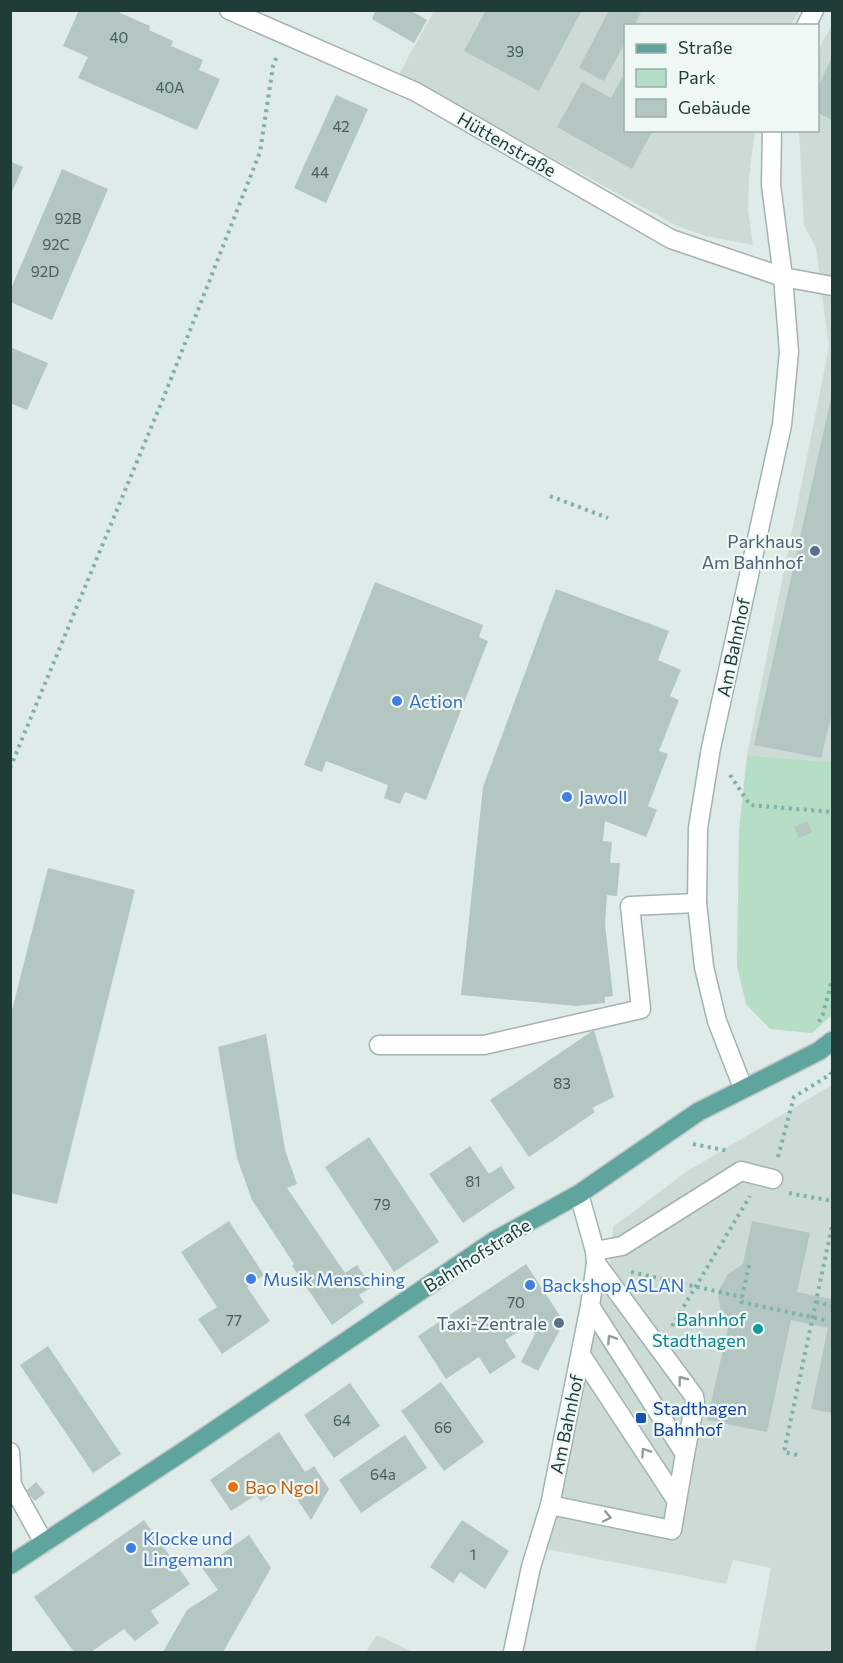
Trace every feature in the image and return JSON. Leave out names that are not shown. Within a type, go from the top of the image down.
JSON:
[{"type":"main road","name":"Bahnhofstraße","points":[[10,1565],[494,1241],[579,1194],[698,1112],[826,1046]]},
{"type":"street","name":"Hüttenstraße","points":[[229,10],[253,16],[285,36],[416,92],[670,239],[783,277],[832,286]]},
{"type":"street","points":[[807,24],[814,10]]},
{"type":"street","name":"Am Bahnhof","points":[[743,1088],[717,1020],[704,968],[698,903],[698,828],[711,747],[782,425],[789,352],[783,277],[771,184],[771,132]]},
{"type":"street","points":[[379,1045],[484,1045],[641,1009],[630,906],[698,903]]},
{"type":"street","points":[[550,1504],[672,1530],[695,1402],[694,1396],[595,1257],[622,1246],[741,1171],[771,1184]]},
{"type":"street","name":"Am Bahnhof","points":[[513,1653],[531,1567],[550,1504],[590,1306],[595,1257],[579,1194]]},
{"type":"street","points":[[590,1306],[685,1454]]},
{"type":"street","points":[[580,1355],[677,1501]]},
{"type":"street","points":[[10,1452],[12,1485],[44,1543]]},
{"type":"path","points":[[10,768],[165,394],[260,152],[273,66],[285,36]]},
{"type":"path","points":[[550,496],[608,518]]},
{"type":"path","points":[[711,747],[750,805],[832,812]]},
{"type":"path","points":[[771,1184],[794,1097],[831,1074],[826,1046],[812,1033],[823,1014],[832,980]]},
{"type":"path","points":[[661,1137],[730,1152]]},
{"type":"path","points":[[658,1348],[749,1200],[753,1187],[771,1184],[832,1201]]},
{"type":"path","points":[[797,1455],[784,1452],[832,1226]]},
{"type":"path","points":[[595,1257],[696,1287],[742,1297]]},
{"type":"path","points":[[749,1265],[741,1302],[825,1320]]},
{"type":"path","points":[[816,1302],[832,1306]]},
{"type":"shaded area","points":[[434,11],[800,11],[792,24],[624,24],[624,132],[755,132],[749,177],[748,210],[753,245],[706,236],[677,226],[399,74]]},
{"type":"shaded area","points":[[832,24],[832,762],[747,755],[829,347],[816,248],[804,225],[799,132],[819,132],[819,49]]},
{"type":"shaded area","points":[[832,1085],[832,1652],[755,1652],[771,1568],[733,1560],[726,1584],[546,1549],[611,1256],[613,1227],[686,1172]]},
{"type":"shaded area","points":[[377,1635],[413,1652],[366,1652]]},
{"type":"green space","points":[[747,755],[832,762],[832,1015],[812,1033],[770,1029],[746,1004],[737,966],[739,830]]},
{"type":"building","points":[[79,10],[121,10],[120,13],[150,26],[149,30],[173,41],[171,46],[203,60],[199,70],[220,79],[197,130],[78,78],[88,57],[63,46]]},
{"type":"building","points":[[376,10],[410,10],[427,20],[414,43],[372,19]]},
{"type":"building","points":[[486,10],[582,10],[539,91],[464,51]]},
{"type":"building","points":[[609,10],[642,10],[635,24],[624,24],[624,45],[604,81],[579,68]]},
{"type":"building","points":[[832,57],[832,120],[819,114],[819,85]]},
{"type":"building","points":[[624,74],[624,132],[652,132],[632,169],[557,127],[582,82],[611,98]]},
{"type":"building","points":[[336,95],[368,109],[326,203],[294,188]]},
{"type":"building","points":[[10,161],[23,167],[10,196]]},
{"type":"building","points":[[62,169],[108,189],[52,320],[10,302],[10,291]]},
{"type":"building","points":[[10,347],[48,363],[27,410],[10,403]]},
{"type":"building","name":"Parkhaus Am Bahnhof","points":[[832,393],[832,713],[821,758],[754,745]]},
{"type":"building","name":"Action","points":[[375,582],[483,625],[479,637],[488,641],[426,800],[405,792],[400,804],[384,798],[388,785],[326,761],[322,772],[304,765]]},
{"type":"building","name":"Jawoll","points":[[556,589],[669,631],[658,660],[681,670],[670,696],[679,700],[659,751],[668,754],[648,806],[657,810],[646,837],[605,821],[603,841],[612,842],[610,863],[620,863],[617,896],[607,895],[605,924],[613,996],[605,997],[605,1003],[576,1006],[461,995],[483,787]]},
{"type":"building","points":[[807,821],[812,832],[799,838],[794,827]]},
{"type":"building","points":[[48,868],[135,890],[57,1204],[10,1193],[10,1018]]},
{"type":"building","points":[[594,1030],[614,1097],[592,1108],[595,1112],[529,1157],[490,1100]]},
{"type":"building","points":[[266,1034],[285,1150],[297,1184],[287,1188],[345,1273],[357,1265],[372,1287],[359,1295],[364,1302],[332,1325],[292,1266],[294,1264],[252,1200],[237,1158],[218,1047]]},
{"type":"building","points":[[369,1137],[439,1242],[394,1272],[325,1167]]},
{"type":"building","points":[[470,1146],[489,1174],[501,1166],[515,1188],[463,1223],[429,1174]]},
{"type":"building","points":[[229,1221],[264,1275],[247,1287],[270,1321],[222,1354],[198,1319],[217,1307],[181,1252]]},
{"type":"building","name":"Bahnhof Stadthagen","points":[[752,1221],[810,1233],[797,1292],[832,1299],[832,1413],[811,1409],[828,1328],[791,1320],[767,1432],[707,1420],[730,1319],[720,1308],[718,1292],[728,1274],[743,1264]]},
{"type":"building","points":[[526,1264],[564,1322],[538,1371],[521,1362],[535,1334],[529,1325],[505,1340],[516,1357],[490,1374],[479,1357],[446,1379],[418,1336]]},
{"type":"building","points":[[48,1346],[121,1454],[93,1473],[20,1365]]},
{"type":"building","points":[[441,1382],[484,1442],[444,1471],[401,1411]]},
{"type":"building","points":[[350,1383],[380,1426],[334,1458],[304,1415]]},
{"type":"building","points":[[279,1432],[305,1472],[314,1466],[329,1489],[311,1520],[287,1484],[261,1501],[256,1495],[231,1511],[210,1480]]},
{"type":"building","points":[[405,1435],[427,1468],[361,1513],[339,1480]]},
{"type":"building","points":[[36,1482],[45,1493],[35,1501],[26,1491]]},
{"type":"building","points":[[144,1520],[190,1584],[151,1611],[159,1623],[135,1641],[124,1629],[91,1652],[74,1652],[34,1597]]},
{"type":"building","points":[[462,1520],[509,1551],[485,1589],[460,1572],[453,1583],[430,1567]]},
{"type":"building","points":[[249,1535],[271,1568],[223,1652],[163,1652],[187,1610],[218,1590],[202,1568]]},
{"type":"place","name":"Parkhaus Am Bahnhof","points":[[815,551]]},
{"type":"place","name":"Action","points":[[397,701]]},
{"type":"place","name":"Jawoll","points":[[567,797]]},
{"type":"place","name":"Musik Mensching","points":[[251,1279]]},
{"type":"place","name":"Backshop ASLAN","points":[[530,1285]]},
{"type":"place","name":"Taxi-Zentrale","points":[[559,1323]]},
{"type":"place","name":"Bahnhof Stadthagen","points":[[758,1329]]},
{"type":"place","name":"Stadthagen Bahnhof","points":[[641,1418]]},
{"type":"place","name":"Bao Ngol","points":[[233,1487]]},
{"type":"place","name":"Klocke und Lingemann","points":[[131,1548]]}]
